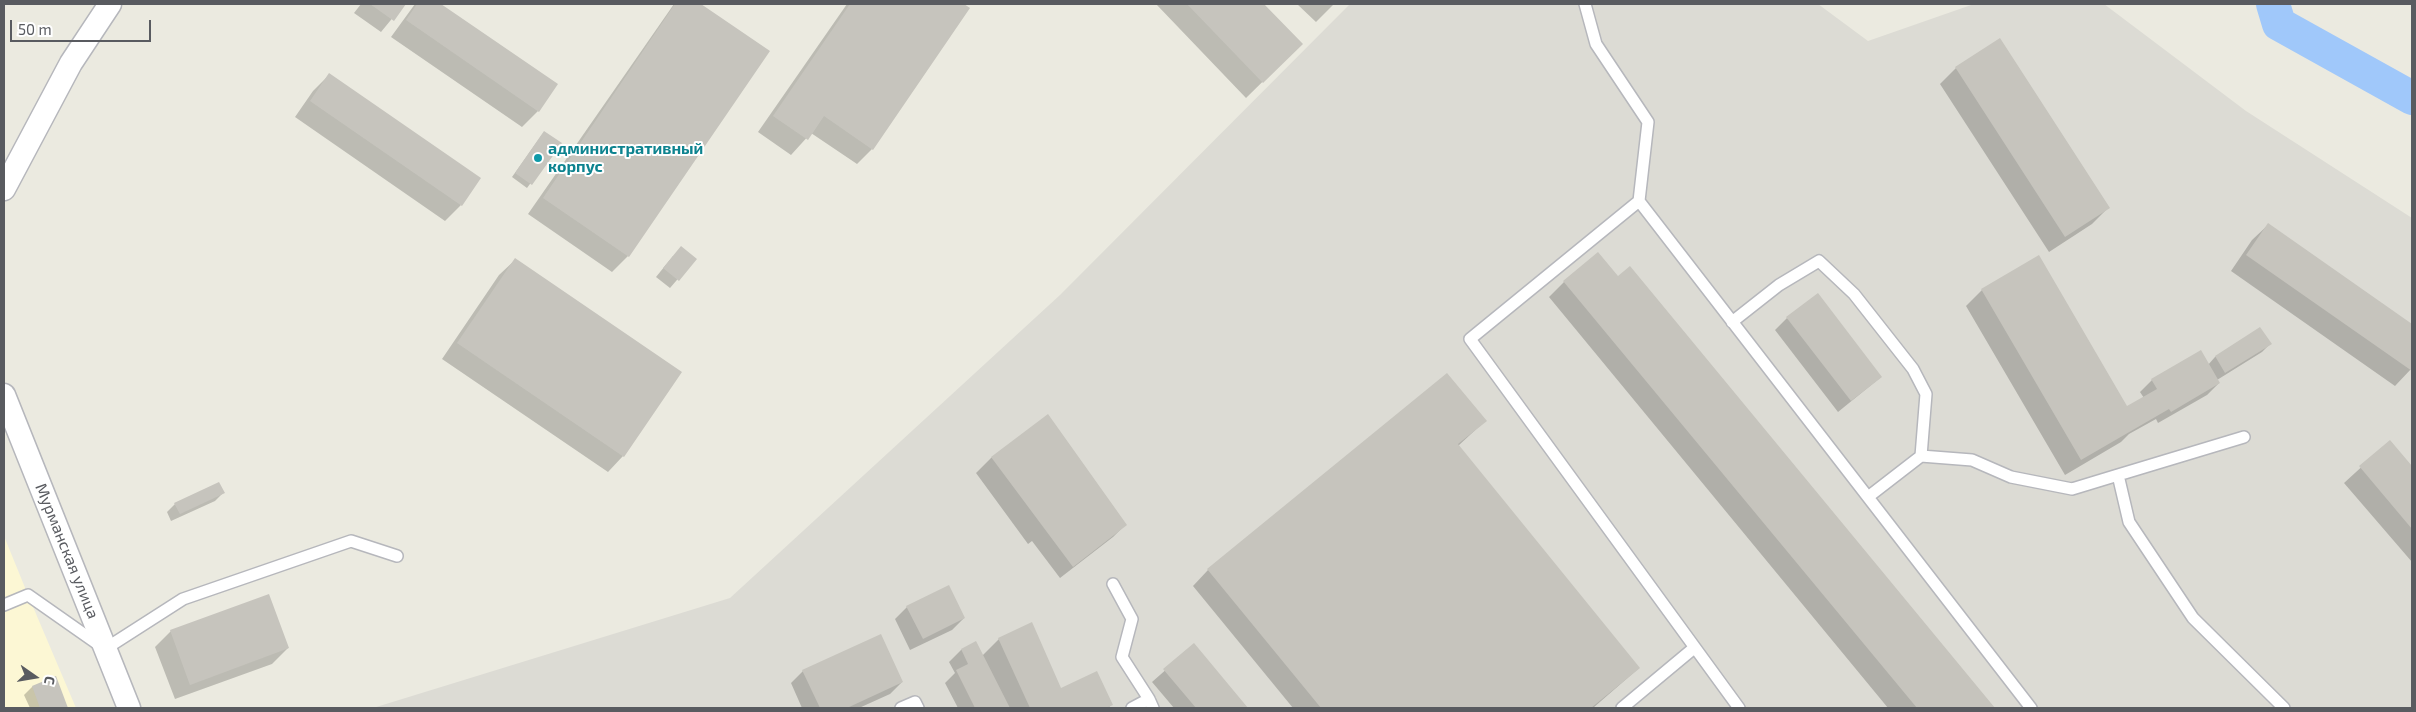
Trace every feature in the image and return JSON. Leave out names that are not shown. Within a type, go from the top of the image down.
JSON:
[{"type":"street","points":[[4,189],[70,63],[110,4]]},
{"type":"street","name":"Мурманская улица","points":[[4,395],[129,708]]},
{"type":"lane","points":[[1586,4],[1596,44],[1648,122],[1639,201],[2031,708]]},
{"type":"lane","points":[[1639,201],[1470,339],[1739,708]]},
{"type":"lane","points":[[1732,322],[1779,284],[1819,261],[1854,294],[1913,369],[1926,394],[1921,456]]},
{"type":"lane","points":[[1868,497],[1921,456],[1972,460],[2011,477],[2072,489],[2244,436]]},
{"type":"lane","points":[[2118,475],[2129,522],[2193,618],[2284,708]]},
{"type":"lane","points":[[4,605],[28,595],[105,649],[183,599],[351,541],[397,556]]},
{"type":"lane","points":[[1113,584],[1132,619],[1122,657],[1151,703],[1132,708]]},
{"type":"lane","points":[[1622,708],[1694,648]]},
{"type":"lane","points":[[901,708],[915,702],[918,708]]},
{"type":"shaded area","points":[[1350,4],[1818,4],[1868,41],[1974,4],[2104,4],[2246,111],[2412,218],[2412,708],[373,708],[730,598],[1060,295]]},
{"type":"shaded area","points":[[4,536],[28,595],[76,708],[4,708]]},
{"type":"building","points":[[370,4],[406,4],[394,21]]},
{"type":"building","points":[[417,4],[441,4],[558,84],[539,112],[406,20]]},
{"type":"building","points":[[675,4],[701,4],[770,51],[629,257],[543,198]]},
{"type":"building","points":[[850,4],[964,4],[970,8],[873,150],[824,116],[808,140],[773,116]]},
{"type":"building","points":[[1187,4],[1264,4],[1303,44],[1263,83]]},
{"type":"building","points":[[2000,38],[2110,208],[2065,237],[1955,67]]},
{"type":"building","points":[[329,73],[481,178],[462,206],[310,101]]},
{"type":"building","name":"административный корпус","points":[[544,131],[562,143],[532,185],[515,173]]},
{"type":"building","points":[[2268,223],[2412,324],[2412,371],[2246,255]]},
{"type":"building","points":[[681,246],[697,259],[679,281],[663,268]]},
{"type":"building","points":[[1598,252],[1618,276],[1630,266],[1995,708],[1917,708],[1563,281]]},
{"type":"building","points":[[2039,255],[2127,406],[2157,389],[2151,379],[2201,350],[2220,383],[2171,412],[2169,409],[2081,460],[1981,289]]},
{"type":"building","points":[[515,258],[682,372],[624,457],[457,343]]},
{"type":"building","points":[[1818,293],[1882,377],[1851,401],[1786,317]]},
{"type":"building","points":[[2260,327],[2272,344],[2225,373],[2215,356]]},
{"type":"building","points":[[1447,373],[1487,421],[1458,444],[1640,668],[1591,708],[1321,708],[1207,569]]},
{"type":"building","points":[[1048,414],[1127,525],[1073,567],[991,457]]},
{"type":"building","points":[[2390,440],[2412,466],[2412,529],[2359,466]]},
{"type":"building","points":[[219,482],[225,493],[180,514],[174,503]]},
{"type":"building","points":[[949,585],[965,618],[923,639],[906,606]]},
{"type":"building","points":[[269,594],[289,648],[190,685],[170,630]]},
{"type":"building","points":[[1032,622],[1061,688],[1097,671],[1113,705],[1106,708],[1030,708],[998,638]]},
{"type":"building","points":[[881,634],[903,682],[847,708],[820,708],[802,670]]},
{"type":"building","points":[[976,641],[1010,708],[975,708],[956,670],[968,664],[961,649]]},
{"type":"building","points":[[1194,643],[1248,708],[1196,708],[1163,669]]},
{"type":"building","points":[[56,676],[68,708],[40,708],[32,686]]},
{"type":"waterway","points":[[2273,4],[2279,24],[2412,98]]},
{"type":"place","name":"административный корпус","points":[[538,158]]}]
